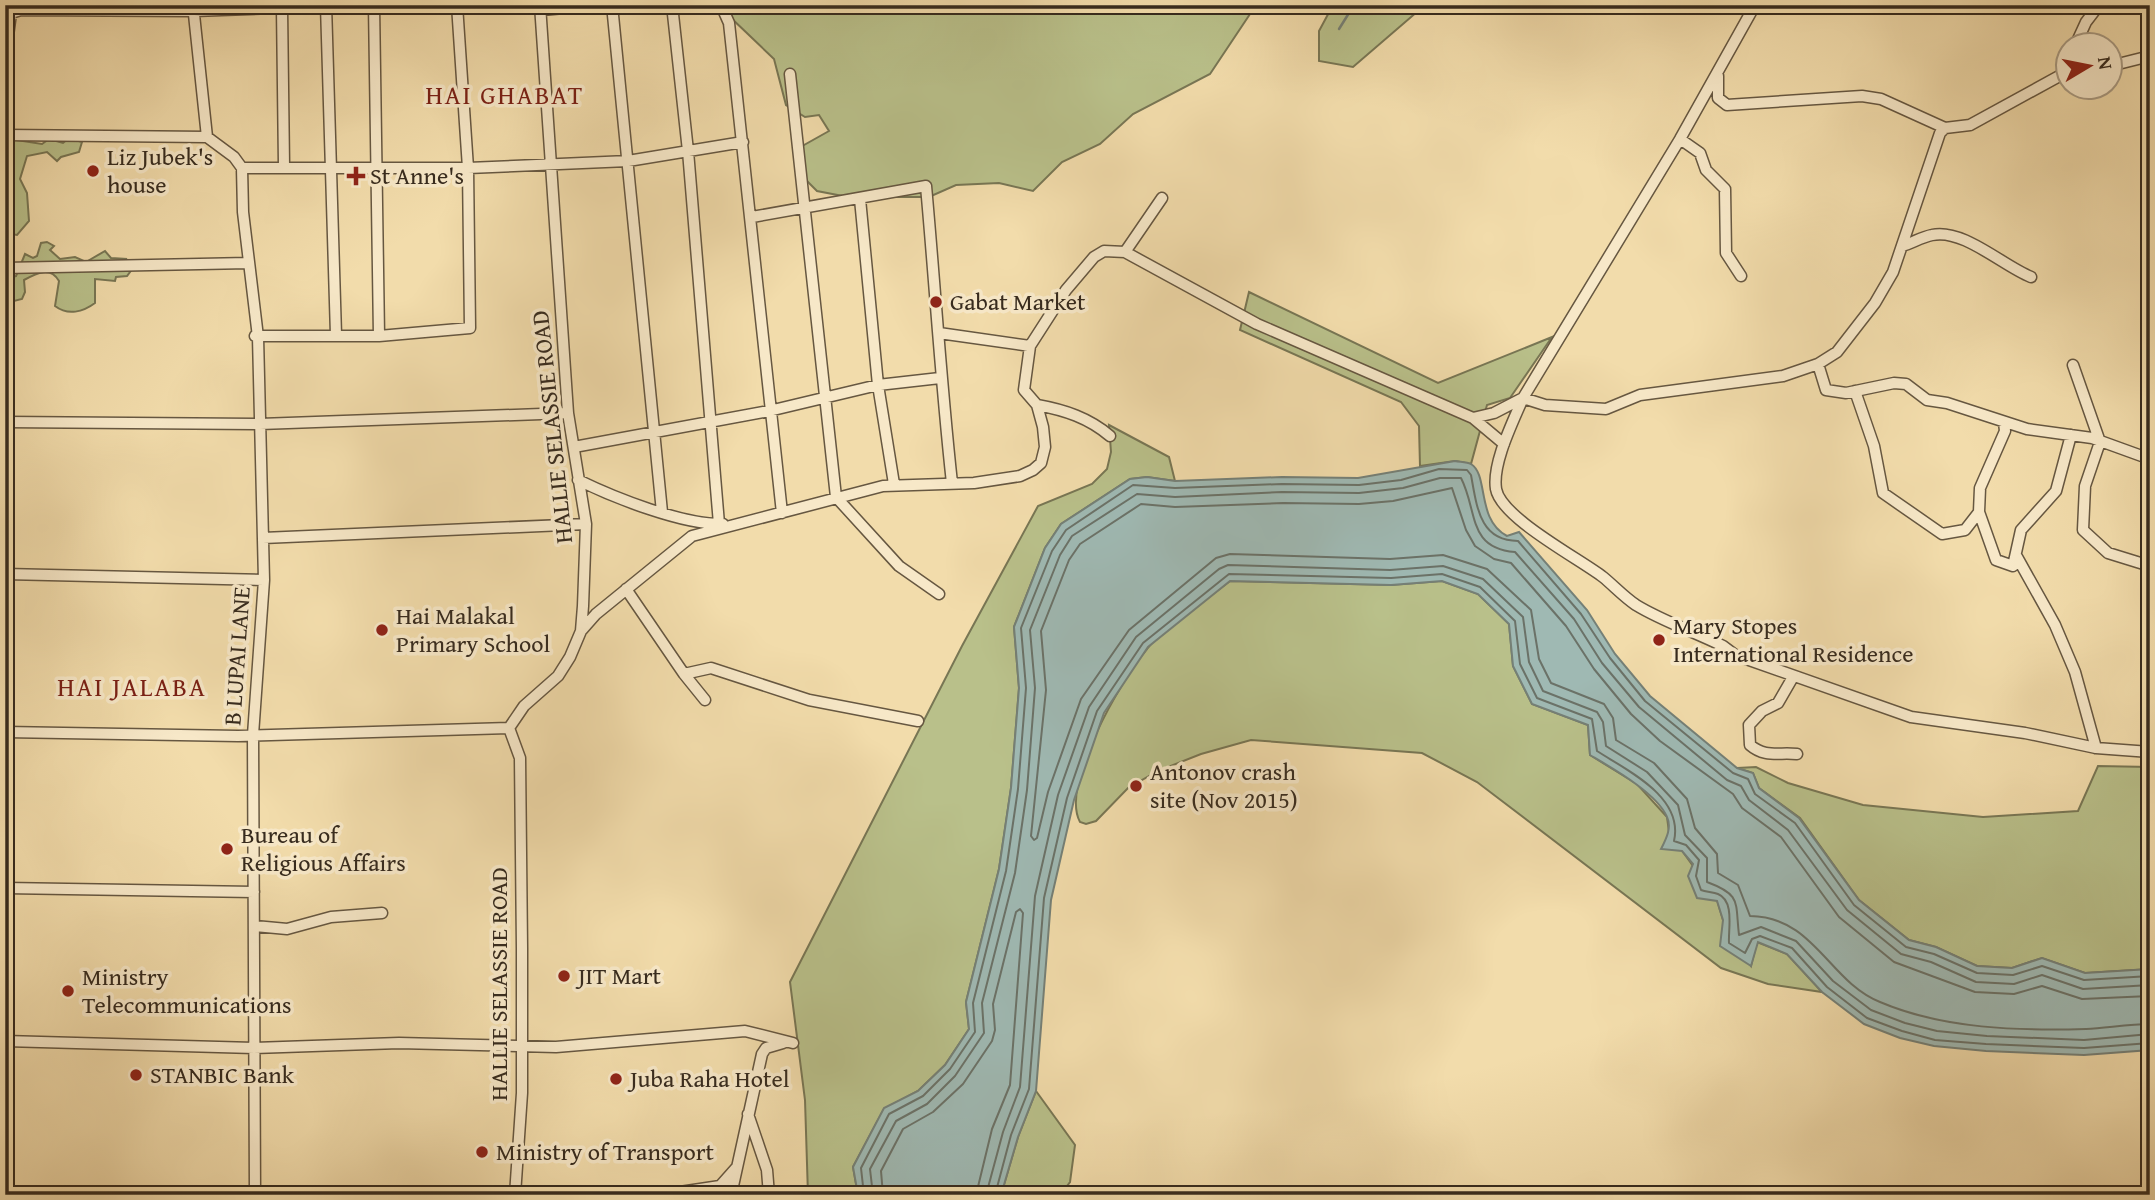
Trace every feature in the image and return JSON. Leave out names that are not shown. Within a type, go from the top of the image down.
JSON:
[{"type":"street","points":[[5,59],[11,13],[21,10],[352,5]]},
{"type":"street","points":[[374,5],[379,167],[379,336]]},
{"type":"street","points":[[258,337],[255,336],[379,336],[470,328],[468,169],[457,5]]},
{"type":"street","points":[[541,8],[597,5]]},
{"type":"street","points":[[612,5],[662,512]]},
{"type":"street","points":[[672,5],[713,422],[719,524]]},
{"type":"street","points":[[721,5],[729,23],[782,513]]},
{"type":"street","points":[[1755,5],[1680,139],[1524,398],[1504,444],[1496,481],[1497,494],[1503,504],[1524,522],[1578,563],[1601,576],[1635,604],[1723,646],[1735,655],[1793,677],[1856,695],[1911,717],[2025,733],[2096,748],[2150,751]]},
{"type":"street","points":[[2081,32],[2099,5]]},
{"type":"street","points":[[326,6],[336,335]]},
{"type":"street","points":[[193,8],[207,137]]},
{"type":"street","points":[[282,8],[284,166]]},
{"type":"street","name":"HALLIE SELASSIE ROAD","points":[[515,1195],[522,1045],[520,758],[509,728],[524,706],[558,676],[581,631],[586,524],[568,413],[541,8]]},
{"type":"street","points":[[2124,62],[2150,56]]},
{"type":"street","points":[[790,74],[836,497],[899,566],[939,594]]},
{"type":"street","points":[[1718,74],[1718,98],[1727,106],[1861,96],[1881,99],[1945,128],[1970,125],[2054,78]]},
{"type":"street","points":[[1473,418],[1494,413],[1524,398],[1545,405],[1606,409],[1640,395],[1783,376],[1818,364],[1837,352],[1875,303],[1902,246],[1938,138],[1945,128]]},
{"type":"street","points":[[5,135],[207,137],[234,157],[242,168],[331,166],[468,169],[628,161],[743,142]]},
{"type":"street","points":[[1680,139],[1700,153],[1706,170],[1722,182],[1726,189],[1726,253],[1741,276]]},
{"type":"street","name":"B LUPAI LANE","points":[[242,168],[248,263],[258,337],[264,580],[253,735],[255,1195]]},
{"type":"street","points":[[752,217],[926,186],[939,333],[940,379],[953,483]]},
{"type":"street","points":[[1125,251],[1162,198]]},
{"type":"street","points":[[860,199],[878,384],[894,484]]},
{"type":"street","points":[[1902,246],[1935,234],[1973,243],[2013,270],[2031,277]]},
{"type":"street","points":[[581,631],[626,589],[692,536],[894,484],[974,484],[1020,476],[1041,463],[1045,447],[1037,405],[1024,390],[1030,345],[1066,290],[1094,257],[1104,251],[1125,251],[1257,324],[1473,418],[1504,444]]},
{"type":"street","points":[[5,268],[248,263]]},
{"type":"street","points":[[939,333],[1030,345]]},
{"type":"street","points":[[1818,364],[1826,390],[1855,391],[1894,383],[1906,384],[1927,400],[1947,403],[2004,422],[2100,442],[2150,459]]},
{"type":"street","points":[[2073,365],[2100,442],[2085,486],[2083,530],[2108,553],[2150,566]]},
{"type":"street","points":[[574,447],[769,411],[878,384],[940,379]]},
{"type":"street","points":[[1855,391],[1874,446],[1883,493],[1942,534],[1965,530],[1979,512]]},
{"type":"street","points":[[1037,405],[1073,414],[1098,425],[1110,436]]},
{"type":"street","points":[[5,422],[260,424],[568,413]]},
{"type":"street","points":[[2004,422],[2005,431],[1980,488],[1979,512],[1996,560],[2013,566],[2021,530],[2056,491],[2071,435]]},
{"type":"street","points":[[578,480],[613,498],[662,512],[719,524],[754,521]]},
{"type":"street","points":[[262,538],[586,524]]},
{"type":"street","points":[[2017,557],[2055,625],[2070,660],[2096,748]]},
{"type":"street","points":[[5,574],[264,580]]},
{"type":"street","points":[[626,589],[705,701]]},
{"type":"street","points":[[684,674],[711,668],[809,700],[918,721]]},
{"type":"street","points":[[1793,677],[1778,703],[1762,711],[1749,725],[1750,745],[1758,751],[1775,756],[1797,754]]},
{"type":"street","points":[[5,732],[253,735],[509,728]]},
{"type":"street","points":[[5,888],[254,892]]},
{"type":"street","points":[[255,926],[287,929],[331,918],[382,914]]},
{"type":"street","points":[[5,1041],[254,1048],[399,1043],[556,1047],[745,1031],[793,1043],[766,1048],[748,1114],[731,1195]]},
{"type":"street","points":[[748,1114],[767,1170],[769,1195]]},
{"type":"street","points":[[660,1195],[720,1186],[737,1167]]},
{"type":"green space","points":[[729,5],[1256,5],[1210,74],[1133,114],[1100,144],[1062,162],[1033,191],[999,183],[956,185],[929,197],[848,197],[817,191],[800,174],[797,149],[829,131],[819,115],[805,117],[786,105],[774,59],[728,15]]},
{"type":"green space","points":[[1333,5],[1425,5],[1353,67],[1319,61],[1319,31]]},
{"type":"green space","points":[[69,138],[82,142],[79,152],[61,157],[57,161],[47,152],[27,156],[20,179],[27,193],[29,221],[17,235],[5,233],[5,207],[9,203],[5,202],[5,184],[9,182],[5,167],[7,143],[10,139],[42,144],[49,139],[63,143]]},
{"type":"green space","points":[[47,242],[54,246],[50,250],[60,259],[75,257],[86,262],[105,251],[111,258],[126,259],[125,262],[133,268],[127,276],[116,277],[115,281],[95,279],[95,303],[80,311],[65,311],[55,306],[59,281],[47,272],[24,280],[25,292],[22,299],[10,302],[5,298],[5,276],[9,273],[11,277],[16,276],[25,254],[33,258],[37,256],[41,243]]},
{"type":"green space","points":[[1249,292],[1438,383],[1552,337],[1510,398],[1487,405],[1471,464],[1455,461],[1420,466],[1419,426],[1401,402],[1240,330]]},
{"type":"green space","points":[[1109,425],[1169,457],[1175,481],[1147,477],[1130,479],[1061,524],[1045,548],[1014,627],[1019,688],[1011,788],[999,869],[966,1002],[969,1029],[945,1065],[918,1091],[884,1109],[853,1167],[858,1195],[808,1195],[805,1100],[790,982],[962,646],[1038,506],[1092,484],[1107,469],[1111,452]]},
{"type":"green space","points":[[1230,581],[1391,585],[1442,581],[1478,594],[1509,624],[1513,666],[1532,704],[1588,725],[1590,755],[1637,784],[1667,817],[1669,832],[1717,900],[1723,920],[1751,966],[1757,942],[1787,954],[1822,992],[1768,984],[1721,968],[1477,782],[1422,753],[1251,740],[1201,754],[1158,771],[1128,788],[1096,821],[1086,824],[1080,822],[1076,805],[1078,784],[1096,733],[1123,684],[1155,640]]},
{"type":"green space","points":[[2098,766],[2150,767],[2150,969],[2085,973],[2042,958],[2012,968],[1977,966],[1936,947],[1909,940],[1859,900],[1800,818],[1759,788],[1753,773],[1737,768],[1756,767],[1788,783],[1863,805],[1983,817],[2078,811]]},
{"type":"green space","points":[[1036,1091],[1075,1145],[1070,1182],[1060,1195],[1001,1195],[1018,1137]]},
{"type":"water","points":[[1455,461],[1469,463],[1476,470],[1487,509],[1497,529],[1507,536],[1519,532],[1587,610],[1615,654],[1650,696],[1737,768],[1753,773],[1759,788],[1799,818],[1859,900],[1909,940],[1936,947],[1977,966],[2012,968],[2042,958],[2085,973],[2150,969],[2150,1050],[2084,1055],[1986,1051],[1934,1046],[1900,1038],[1864,1024],[1822,992],[1787,954],[1758,942],[1751,966],[1720,946],[1723,920],[1717,901],[1697,898],[1688,876],[1693,864],[1682,851],[1661,849],[1669,825],[1662,808],[1644,790],[1590,755],[1588,725],[1532,704],[1513,666],[1509,624],[1478,594],[1442,581],[1391,585],[1230,581],[1148,647],[1104,713],[1074,800],[1051,900],[1036,1091],[1018,1137],[1001,1195],[858,1195],[853,1167],[884,1108],[918,1091],[945,1065],[969,1029],[966,1002],[999,869],[1011,788],[1019,688],[1014,627],[1045,548],[1061,524],[1130,479],[1147,477],[1175,481],[1282,477],[1358,478]]},
{"type":"waterway","points":[[1339,29],[1354,5]]},
{"type":"place","name":"Liz Jubek's house","points":[[93,171]]},
{"type":"place","name":"St Anne's","points":[[356,176]]},
{"type":"place","name":"Gabat Market","points":[[936,302]]},
{"type":"place","name":"Hai Malakal Primary School","points":[[382,630]]},
{"type":"place","name":"Mary Stopes International Residence","points":[[1659,640]]},
{"type":"place","name":"Antonov crash site (Nov 2015)","points":[[1136,786]]},
{"type":"place","name":"Bureau of Religious Affairs","points":[[227,849]]},
{"type":"place","name":"JIT Mart","points":[[564,976]]},
{"type":"place","name":"Ministry Telecommunications","points":[[68,991]]},
{"type":"place","name":"STANBIC Bank","points":[[136,1075]]},
{"type":"place","name":"Juba Raha Hotel","points":[[616,1079]]},
{"type":"place","name":"Ministry of Transport","points":[[482,1152]]},
{"type":"district","name":"HAI GHABAT","points":[[505,95]]},
{"type":"district","name":"HAI JALABA","points":[[132,687]]}]
